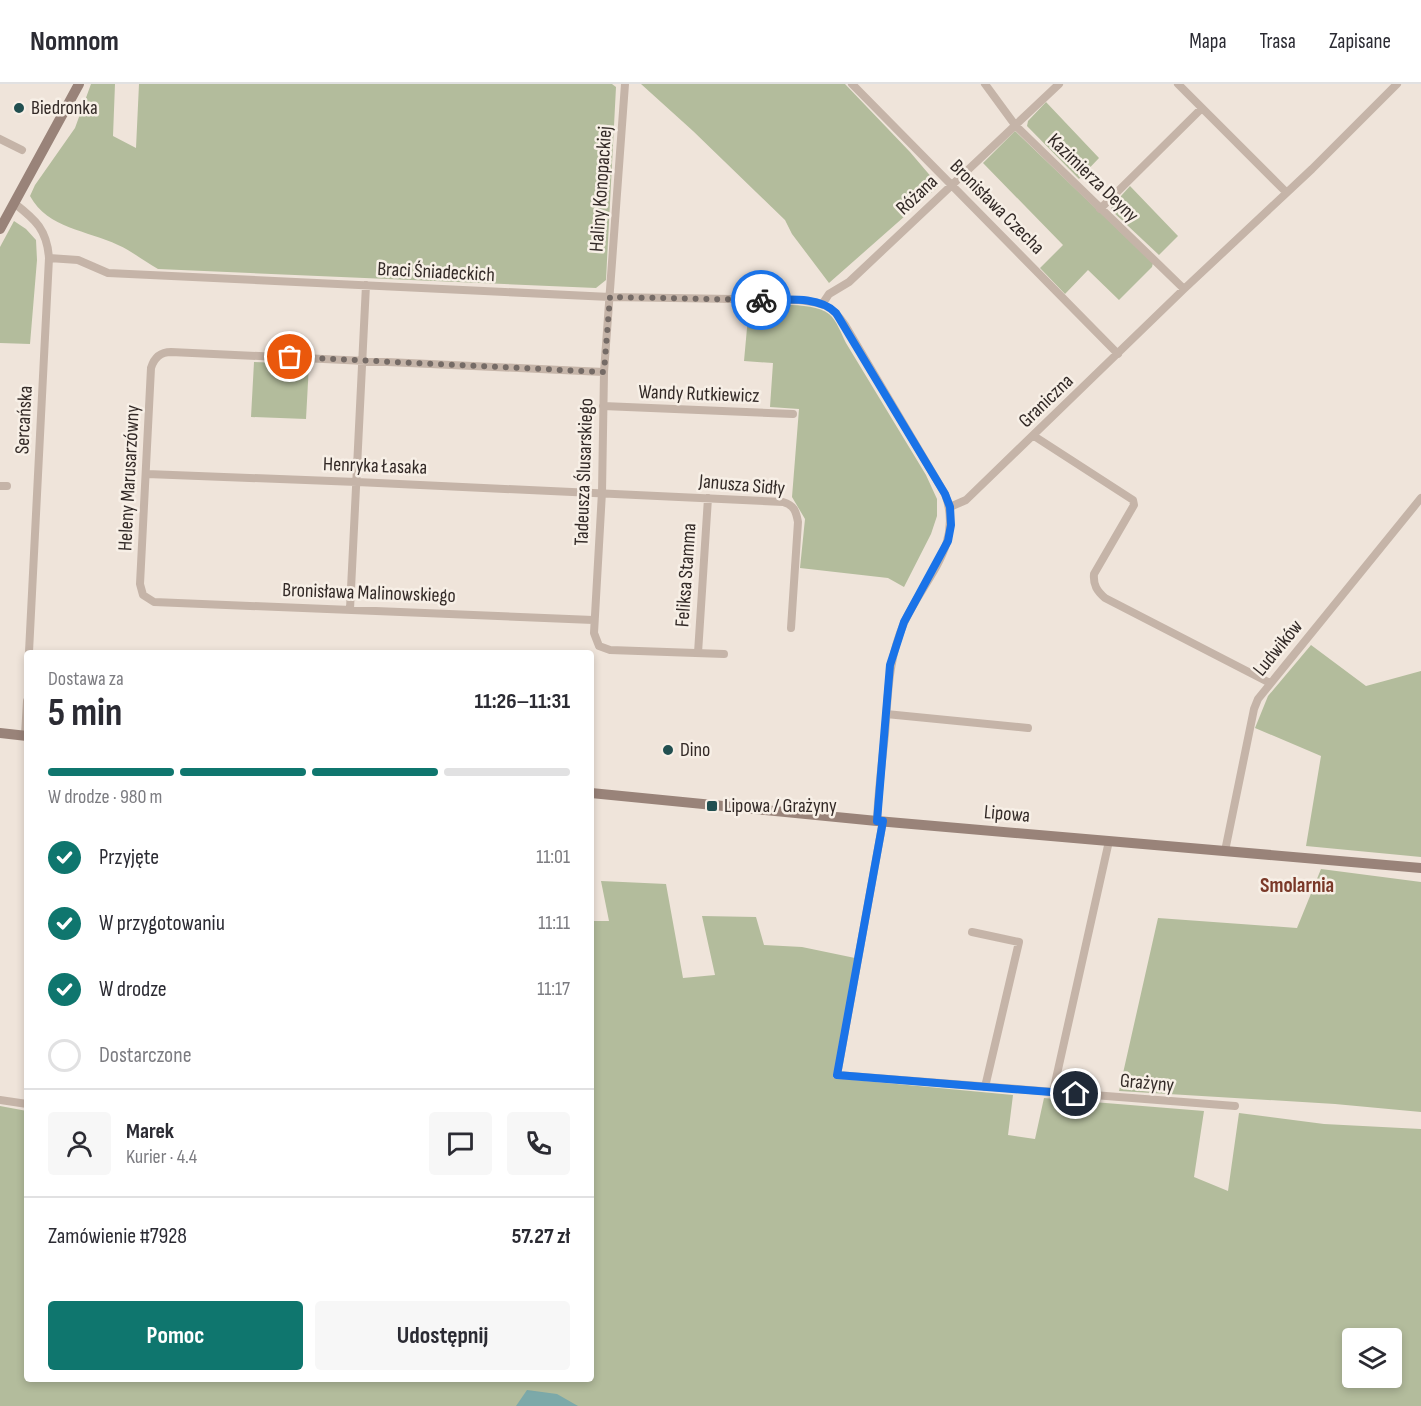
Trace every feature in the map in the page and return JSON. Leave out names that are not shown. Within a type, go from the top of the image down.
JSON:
[{"type":"main road","points":[[1,224],[78,84]]},
{"type":"main road","points":[[0,733],[24,736]]},
{"type":"main road","name":"Lipowa","points":[[594,793],[880,821],[1421,868]]},
{"type":"street","name":"Haliny Konopackiej","points":[[610,297],[625,84]]},
{"type":"street","name":"Bronisława Czecha","points":[[852,84],[1118,354]]},
{"type":"street","name":"Kazimierza Deyny","points":[[985,84],[1015,125],[1184,289]]},
{"type":"street","name":"Różana","points":[[823,303],[829,294],[849,282],[1059,84]]},
{"type":"street","points":[[1178,84],[1286,192]]},
{"type":"street","name":"Graniczna","points":[[950,507],[966,500],[1034,436],[1184,289],[1312,170],[1396,84]]},
{"type":"street","points":[[1100,209],[1202,108]]},
{"type":"street","points":[[0,139],[22,150]]},
{"type":"street","name":"Sercańska","points":[[14,203],[40,226],[45,234],[49,258],[29,650]]},
{"type":"street","name":"Braci Śniadeckich","points":[[49,258],[78,260],[108,273],[610,297],[799,300],[823,303]]},
{"type":"street","points":[[350,609],[366,285]]},
{"type":"street","name":"Tadeusza Ślusarskiego","points":[[599,646],[594,633],[594,620],[602,492],[604,372],[610,297]]},
{"type":"street","points":[[823,303],[832,309],[845,325],[945,494],[950,507],[951,525],[948,541],[904,622],[890,665],[880,821]]},
{"type":"street","name":"Heleny Marusarzówny","points":[[145,597],[140,584],[151,368],[154,360],[162,353],[171,352],[361,359]]},
{"type":"street","points":[[361,359],[604,372]]},
{"type":"street","name":"Wandy Rutkiewicz","points":[[603,406],[793,414]]},
{"type":"street","points":[[1034,436],[1133,500],[1134,505],[1094,574],[1093,582],[1099,592],[1105,598],[1270,683]]},
{"type":"street","name":"Henryka Łasaka","points":[[147,474],[602,492]]},
{"type":"street","name":"Janusza Sidły","points":[[602,492],[788,504],[796,511],[798,522],[791,628]]},
{"type":"street","name":"Feliksa Stamma","points":[[698,654],[708,498]]},
{"type":"street","name":"Ludwików","points":[[1225,851],[1254,709],[1270,683],[1421,498]]},
{"type":"street","name":"Bronisława Malinowskiego","points":[[145,597],[154,602],[594,620]]},
{"type":"street","name":"Feliksa Stamma","points":[[599,646],[610,650],[724,654]]},
{"type":"street","points":[[886,714],[1028,728]]},
{"type":"street","name":"Grażyny","points":[[880,821],[837,1075],[1235,1106]]},
{"type":"street","points":[[1053,1092],[1109,841]]},
{"type":"street","points":[[972,932],[1018,942],[985,1086]]},
{"type":"street","points":[[0,1100],[24,1104]]},
{"type":"green space","points":[[91,84],[115,84],[113,136],[136,148],[139,84],[612,84],[616,87],[606,280],[596,288],[158,269],[118,245],[58,222],[38,207],[30,196],[35,185],[75,128]]},
{"type":"green space","points":[[641,84],[845,84],[939,186],[829,283],[792,234],[785,220]]},
{"type":"green space","points":[[1046,102],[1099,158],[1079,179],[1027,126],[1028,121]]},
{"type":"green space","points":[[1015,131],[1153,263],[1152,267],[1119,300],[1088,270],[1065,294],[1040,268],[1063,245],[983,163]]},
{"type":"green space","points":[[1130,186],[1178,236],[1159,255],[1111,210]]},
{"type":"green space","points":[[14,221],[36,240],[37,260],[30,344],[0,343],[0,247]]},
{"type":"green space","points":[[749,306],[813,307],[829,314],[926,475],[937,499],[937,516],[931,534],[904,587],[888,578],[800,568],[805,519],[792,497],[799,409],[770,407],[773,363],[744,361]]},
{"type":"green space","points":[[254,362],[309,364],[306,419],[251,417]]},
{"type":"green space","points":[[1311,645],[1366,686],[1421,671],[1421,857],[1306,846],[1321,756],[1255,728],[1268,696]]},
{"type":"green space","points":[[1321,869],[1421,882],[1421,1112],[1335,1104],[1119,1091],[1158,918],[1297,928]]},
{"type":"green space","points":[[601,881],[666,884],[683,978],[715,975],[702,916],[756,917],[764,945],[802,947],[855,958],[833,1078],[1013,1095],[1008,1135],[1035,1139],[1044,1098],[1204,1111],[1194,1177],[1228,1191],[1239,1113],[1324,1124],[1421,1129],[1421,1406],[0,1406],[0,1106],[24,1110],[24,1382],[594,1382],[594,921],[609,921]]},
{"type":"water","points":[[527,1390],[557,1394],[578,1406],[516,1406]]},
{"type":"way so far","points":[[290,357],[604,372],[610,297],[761,300]]},
{"type":"place","name":"Biedronka","points":[[19,108]]},
{"type":"place","name":"Dino","points":[[668,750]]},
{"type":"place","name":"Lipowa / Grażyny","points":[[712,806]]},
{"type":"district","name":"Smolarnia","points":[[1297,885]]},
{"type":"route","points":[[761,300],[799,300],[823,303],[840,317],[945,494],[950,507],[951,525],[948,541],[904,622],[890,665],[877,821],[883,821],[837,1075],[1076,1094]]}]
